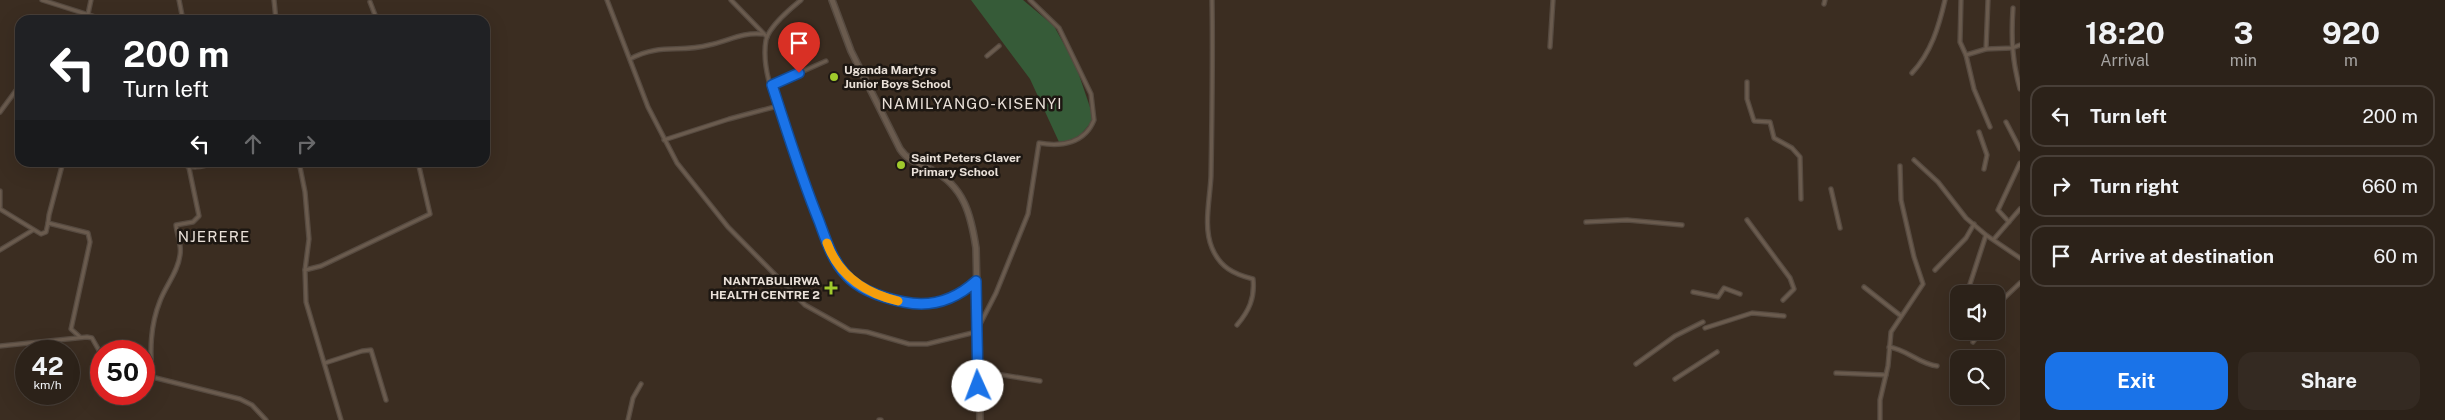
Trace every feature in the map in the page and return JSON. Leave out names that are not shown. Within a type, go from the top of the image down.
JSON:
[{"type":"main road","points":[[832,0],[850,51],[900,149],[908,158],[946,178],[962,197],[972,223],[976,281],[977,371],[980,420]]},
{"type":"street","points":[[42,0],[91,15]]},
{"type":"street","points":[[88,14],[91,0]]},
{"type":"street","points":[[179,0],[182,15]]},
{"type":"street","points":[[274,0],[276,15]]},
{"type":"street","points":[[606,0],[648,108],[664,140],[677,163],[728,227],[806,305],[850,330],[867,332],[909,344],[927,344],[976,332],[996,293],[1028,214],[1040,143],[1075,142],[1094,120],[1092,94],[1059,28],[1030,0]]},
{"type":"street","points":[[731,0],[767,37]]},
{"type":"street","points":[[801,0],[784,15],[767,37],[765,54],[778,106],[804,183],[829,248],[838,265],[853,282],[886,298],[911,303],[932,304],[952,297],[976,281]]},
{"type":"street","points":[[1212,0],[1213,88],[1210,197],[1207,227],[1211,246],[1218,260],[1229,271],[1252,279],[1254,290],[1249,311],[1237,325]]},
{"type":"street","points":[[1550,47],[1553,0]]},
{"type":"street","points":[[1912,73],[1920,64],[1935,37],[1945,0]]},
{"type":"street","points":[[1961,0],[1960,37],[1974,89],[1990,127]]},
{"type":"street","points":[[1986,50],[1988,0]]},
{"type":"street","points":[[370,2],[375,15]]},
{"type":"street","points":[[2013,8],[2013,66],[2020,89]]},
{"type":"street","points":[[630,59],[643,52],[658,48],[702,47],[749,33],[762,34]]},
{"type":"street","points":[[1966,55],[2020,45]]},
{"type":"street","points":[[987,56],[999,46]]},
{"type":"street","points":[[772,85],[826,61]]},
{"type":"street","points":[[1747,82],[1747,98],[1754,121],[1770,122],[1774,138],[1792,148],[1800,156],[1801,200]]},
{"type":"street","points":[[0,112],[15,92]]},
{"type":"street","points":[[664,140],[729,119],[778,106]]},
{"type":"street","points":[[2006,122],[2020,149]]},
{"type":"street","points":[[1979,132],[1986,155],[1984,169]]},
{"type":"street","points":[[1914,160],[1938,182],[1974,224],[1986,235],[2020,258]]},
{"type":"street","points":[[2009,222],[1998,210],[2020,163]]},
{"type":"street","points":[[1880,420],[1880,400],[1886,375],[1891,332],[1922,288],[1923,281],[1914,257],[1900,200],[1900,166]]},
{"type":"street","points":[[0,191],[0,208],[41,234],[46,232],[48,215],[62,167]]},
{"type":"street","points":[[151,340],[153,324],[160,300],[176,270],[180,254],[176,225],[193,222],[199,216],[189,168],[204,167]]},
{"type":"street","points":[[300,167],[307,209],[309,239],[305,270],[306,302],[326,363],[341,420]]},
{"type":"street","points":[[305,270],[321,266],[430,214],[419,167]]},
{"type":"street","points":[[1831,189],[1840,228]]},
{"type":"street","points":[[1994,239],[2020,209]]},
{"type":"street","points":[[1586,222],[1627,220],[1682,225]]},
{"type":"street","points":[[1747,220],[1790,278],[1794,289],[1783,300]]},
{"type":"street","points":[[48,223],[82,231],[90,237],[71,330],[80,337]]},
{"type":"street","points":[[1935,270],[1966,238],[1974,224]]},
{"type":"street","points":[[0,250],[33,230]]},
{"type":"street","points":[[1970,285],[1986,235]]},
{"type":"street","points":[[2005,298],[2020,283]]},
{"type":"street","points":[[1864,287],[1884,305],[1901,316]]},
{"type":"street","points":[[1693,292],[1718,297],[1724,288],[1740,294]]},
{"type":"street","points":[[1705,328],[1752,313],[1784,316]]},
{"type":"street","points":[[1636,364],[1675,336],[1703,322]]},
{"type":"street","points":[[0,346],[80,337],[92,338],[93,340]]},
{"type":"street","points":[[1889,346],[1930,365],[1937,366]]},
{"type":"street","points":[[326,363],[368,349],[371,350],[386,400]]},
{"type":"street","points":[[1675,379],[1717,352]]},
{"type":"street","points":[[977,371],[1040,381]]},
{"type":"street","points":[[1836,373],[1886,375]]},
{"type":"street","points":[[155,378],[240,399],[252,405],[266,420]]},
{"type":"street","points":[[628,420],[633,398],[641,384]]},
{"type":"green space","points":[[971,0],[1023,0],[1054,26],[1076,66],[1094,119],[1076,140],[1059,142],[1030,79]]},
{"type":"slow traffic","points":[[827,243],[838,265],[853,282],[886,298],[898,301]]},
{"type":"place","name":"Uganda Martyrs Junior Boys School","points":[[834,77]]},
{"type":"place","name":"Saint Peters Claver Primary School","points":[[901,165]]},
{"type":"place","name":"NANTABULIRWA HEALTH CENTRE 2","points":[[831,288]]},
{"type":"district","name":"NAMILYANGO-KISENYI","points":[[972,103]]},
{"type":"district","name":"NJERERE","points":[[214,236]]},
{"type":"route","points":[[799,73],[772,85],[804,183],[829,248],[838,265],[853,282],[886,298],[911,303],[932,304],[943,302],[968,288],[976,281],[978,386]]}]
